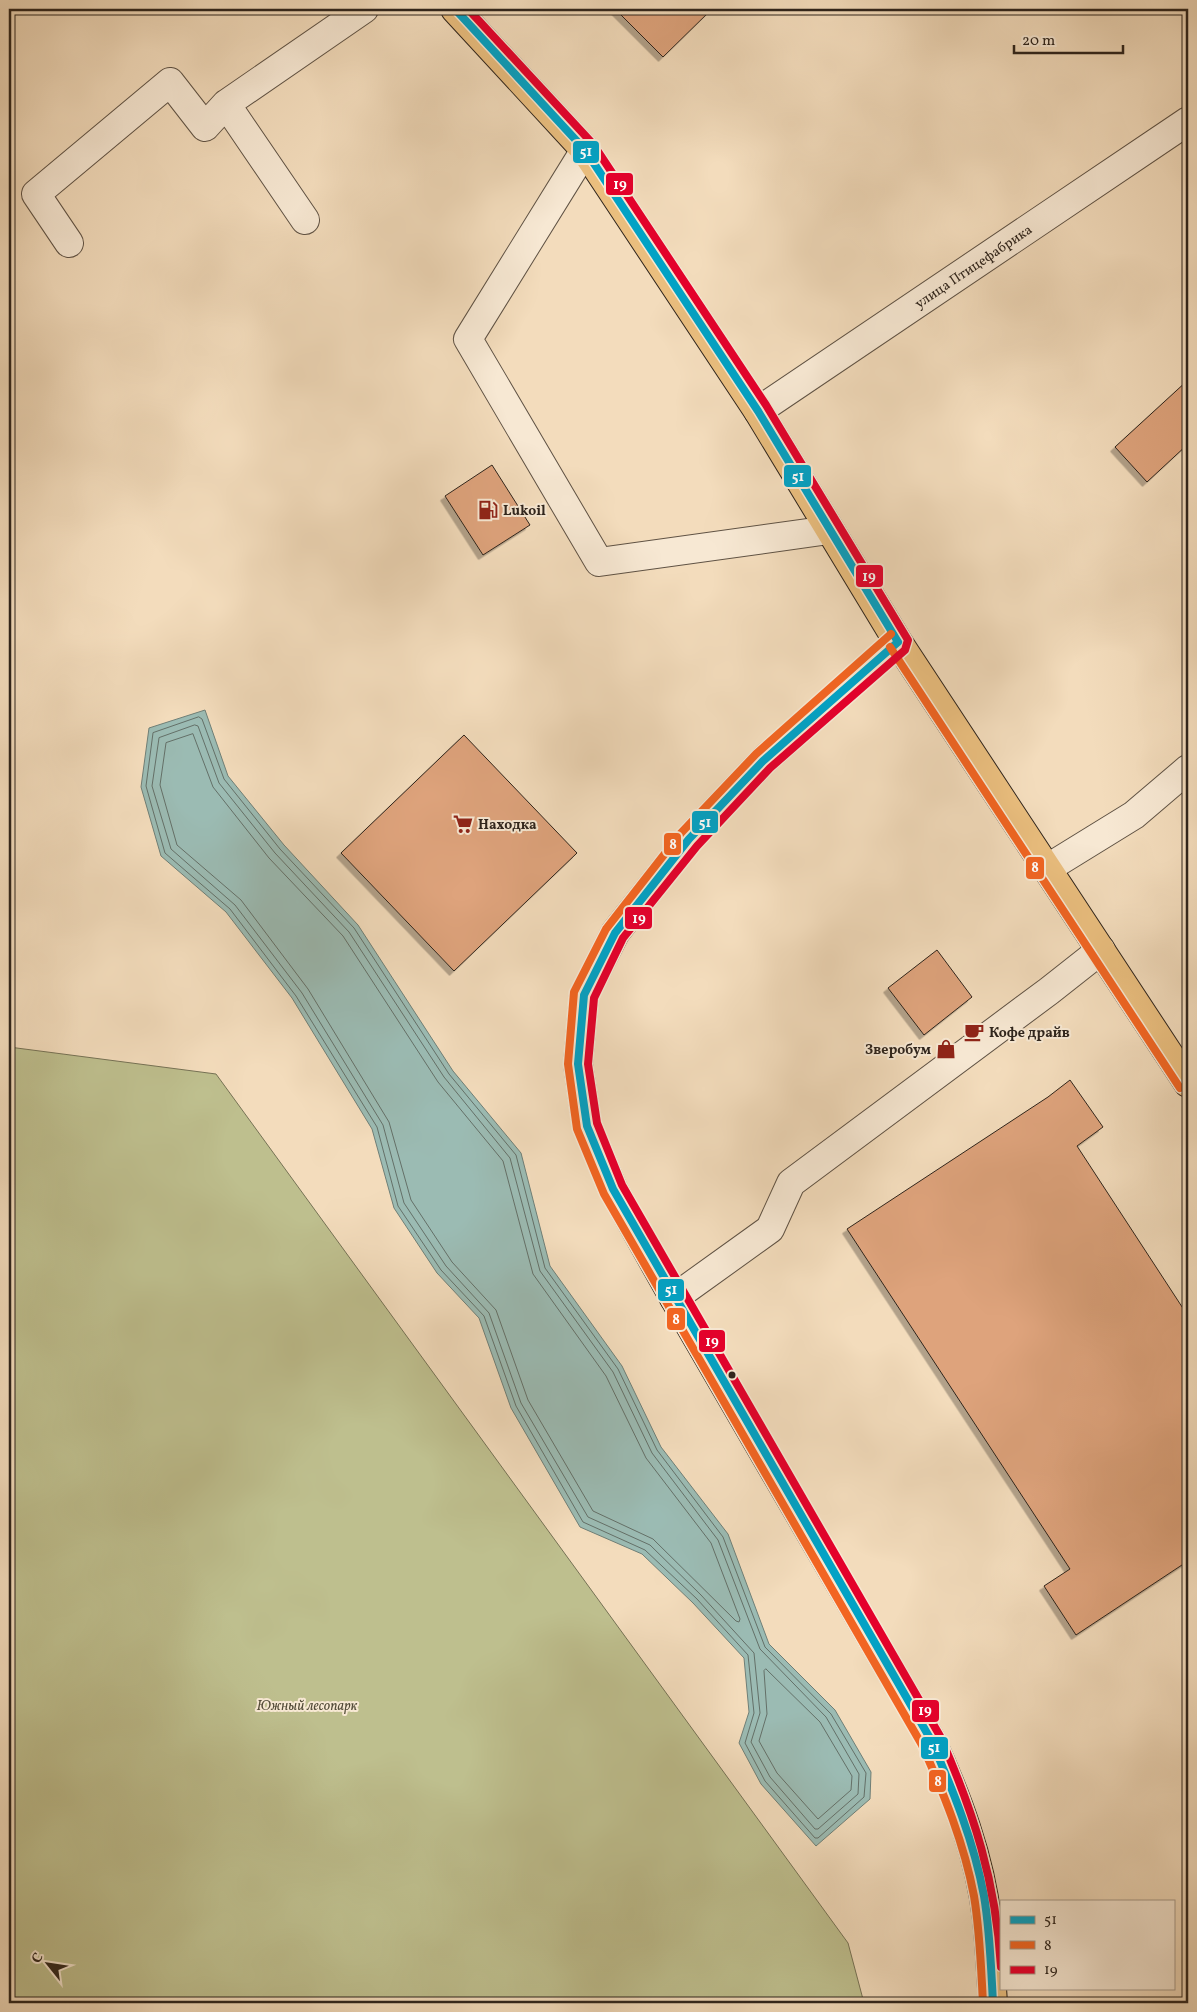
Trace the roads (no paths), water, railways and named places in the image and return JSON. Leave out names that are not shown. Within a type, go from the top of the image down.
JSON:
[{"type":"main road","points":[[455,9],[585,150],[758,411],[898,642],[1188,1083]]},
{"type":"main road","points":[[898,642],[763,760],[689,839],[614,932],[584,995],[578,1064],[587,1126],[613,1188],[674,1298],[931,1740],[952,1784],[969,1836],[982,1887],[987,1919],[993,2003]]},
{"type":"street","points":[[69,243],[36,194],[170,82],[205,127],[226,104],[364,9]]},
{"type":"street","points":[[226,104],[305,220]]},
{"type":"street","name":"улица Птицефабрика","points":[[758,411],[1188,121]]},
{"type":"street","points":[[585,150],[468,339],[599,562],[829,530]]},
{"type":"street","points":[[1048,868],[1134,815],[1188,769]]},
{"type":"street","points":[[674,1298],[770,1229],[791,1183],[1101,950]]},
{"type":"water","points":[[205,710],[228,776],[284,845],[358,925],[453,1071],[521,1153],[550,1266],[622,1366],[661,1447],[728,1534],[769,1644],[835,1710],[871,1772],[870,1799],[816,1846],[761,1784],[739,1743],[749,1712],[744,1658],[693,1603],[642,1554],[580,1527],[511,1408],[479,1318],[437,1273],[394,1208],[372,1129],[292,998],[226,912],[161,856],[141,787],[149,728]]},
{"type":"place","name":"Lukoil","points":[[488,510]]},
{"type":"place","name":"Находка","points":[[463,824]]},
{"type":"place","name":"Кофе драйв","points":[[974,1032]]},
{"type":"place","name":"Зверобум","points":[[946,1049]]},
{"type":"park label","name":"Южный лесопарк","points":[[307,1705]]}]
